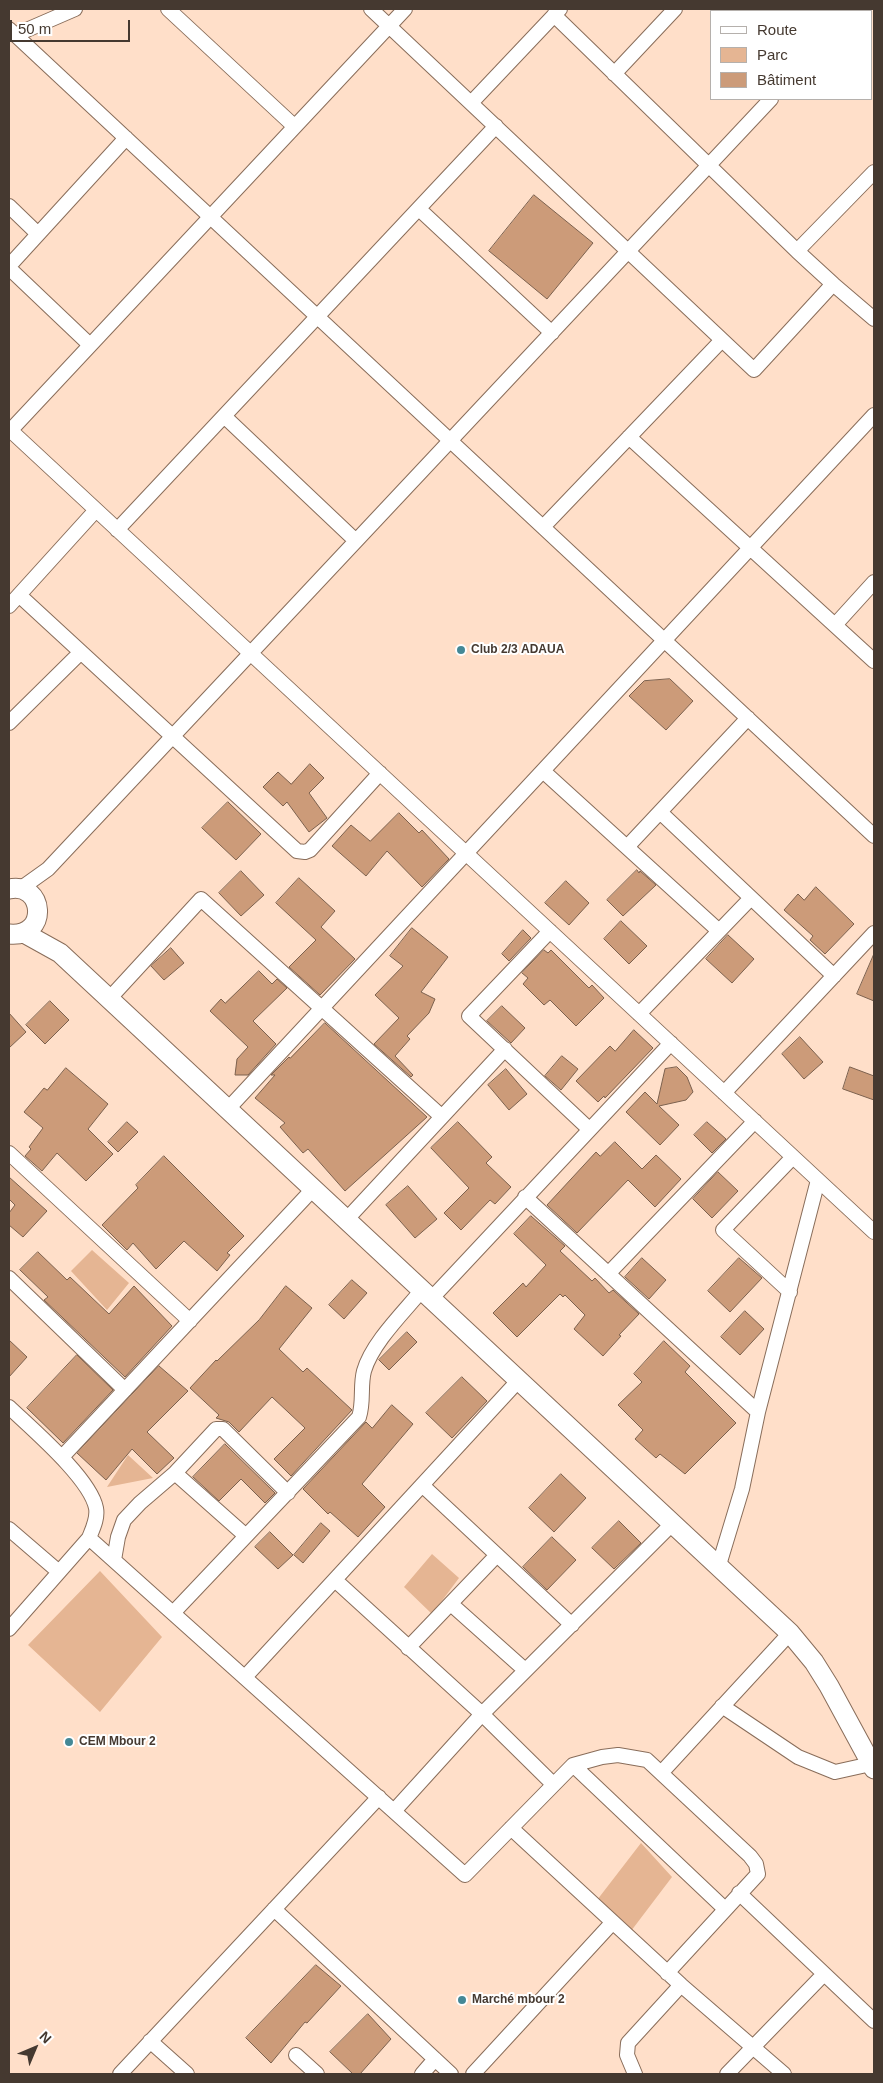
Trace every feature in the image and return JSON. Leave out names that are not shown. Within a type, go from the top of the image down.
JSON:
[{"type":"street","points":[[75,9],[12,32],[874,836]]},
{"type":"street","points":[[168,9],[294,126]]},
{"type":"street","points":[[371,9],[754,370],[833,284]]},
{"type":"street","points":[[404,9],[9,431],[874,1232]]},
{"type":"street","points":[[614,74],[675,9]]},
{"type":"street","points":[[472,103],[557,12],[614,74],[708,166],[797,251],[874,319]]},
{"type":"street","points":[[14,889],[48,869],[770,100]]},
{"type":"street","points":[[118,530],[496,126]]},
{"type":"street","points":[[90,345],[9,267],[126,138]]},
{"type":"street","points":[[797,251],[874,172]]},
{"type":"street","points":[[9,206],[38,234]]},
{"type":"street","points":[[419,209],[552,333]]},
{"type":"street","points":[[543,527],[722,340]]},
{"type":"street","points":[[227,1110],[874,415]]},
{"type":"street","points":[[224,416],[356,541]]},
{"type":"street","points":[[629,437],[874,660]]},
{"type":"street","points":[[9,606],[96,510]]},
{"type":"street","points":[[835,625],[874,582]]},
{"type":"street","points":[[19,595],[287,844],[297,851],[305,852],[310,850],[380,773]]},
{"type":"street","points":[[9,721],[80,653]]},
{"type":"street","points":[[627,847],[748,718]]},
{"type":"street","points":[[543,771],[720,931]]},
{"type":"street","points":[[660,812],[834,976]]},
{"type":"street","points":[[13,934],[30,929],[48,869]]},
{"type":"street","points":[[14,889],[32,896],[37,910],[60,953],[790,1633],[814,1662],[873,1762],[835,1772],[798,1757],[722,1706]]},
{"type":"street","points":[[639,1014],[751,898]]},
{"type":"street","points":[[109,999],[201,899],[441,1116]]},
{"type":"street","points":[[550,931],[469,1016],[590,1129]]},
{"type":"street","points":[[724,1093],[874,933]]},
{"type":"street","points":[[13,934],[60,953]]},
{"type":"street","points":[[173,1613],[359,1417],[362,1406],[364,1372],[372,1351],[426,1294],[525,1197],[671,1043]]},
{"type":"street","points":[[346,1219],[504,1049]]},
{"type":"street","points":[[608,1274],[755,1121]]},
{"type":"street","points":[[9,1153],[190,1321]]},
{"type":"street","points":[[790,1292],[723,1230],[793,1157]]},
{"type":"street","points":[[719,1565],[742,1489],[758,1412],[818,1180]]},
{"type":"street","points":[[62,1458],[314,1188]]},
{"type":"street","points":[[525,1197],[758,1412]]},
{"type":"street","points":[[9,1278],[126,1390]]},
{"type":"street","points":[[245,1677],[518,1381]]},
{"type":"street","points":[[9,1407],[62,1458],[89,1492],[96,1508],[95,1522],[89,1538],[9,1629]]},
{"type":"street","points":[[114,1560],[118,1537],[124,1520],[140,1503],[175,1473],[216,1429],[220,1428],[288,1493]]},
{"type":"street","points":[[175,1473],[246,1536]]},
{"type":"street","points":[[422,1485],[572,1625]]},
{"type":"street","points":[[394,1810],[482,1714],[672,1524]]},
{"type":"street","points":[[9,1529],[59,1572]]},
{"type":"street","points":[[89,1538],[465,1874],[572,1765],[602,1757],[625,1756],[648,1760],[750,1856],[756,1864],[758,1874],[667,1973]]},
{"type":"street","points":[[408,1648],[497,1555]]},
{"type":"street","points":[[334,1580],[482,1714],[554,1784]]},
{"type":"street","points":[[451,1604],[525,1670]]},
{"type":"street","points":[[662,1772],[790,1633]]},
{"type":"street","points":[[572,1765],[724,1909]]},
{"type":"street","points":[[120,2074],[379,1797]]},
{"type":"street","points":[[511,1828],[667,1973],[784,2074]]},
{"type":"street","points":[[739,1893],[874,2022]]},
{"type":"street","points":[[274,1909],[451,2074]]},
{"type":"street","points":[[473,2074],[612,1923]]},
{"type":"street","points":[[727,2074],[824,1974]]},
{"type":"street","points":[[635,2074],[627,2055],[628,2043],[681,1985]]},
{"type":"street","points":[[150,2041],[187,2074]]},
{"type":"street","points":[[296,2055],[317,2074]]},
{"type":"street","points":[[422,2074],[435,2060]]},
{"type":"green space","points":[[92,1250],[129,1283],[107,1310],[71,1271]]},
{"type":"green space","points":[[128,1455],[153,1478],[107,1487]]},
{"type":"green space","points":[[432,1554],[459,1578],[432,1614],[404,1587]]},
{"type":"green space","points":[[100,1571],[162,1637],[100,1712],[28,1645]]},
{"type":"green space","points":[[641,1843],[672,1877],[628,1935],[594,1904]]},
{"type":"building","points":[[534,195],[593,243],[547,299],[489,251]]},
{"type":"building","points":[[670,679],[693,701],[666,730],[629,696],[644,681]]},
{"type":"building","points":[[310,764],[324,778],[309,793],[327,818],[309,832],[287,802],[283,806],[263,787],[278,772],[291,784]]},
{"type":"building","points":[[228,802],[261,834],[236,860],[202,828]]},
{"type":"building","points":[[399,813],[419,833],[422,830],[449,859],[422,887],[387,851],[366,876],[332,846],[351,825],[370,841]]},
{"type":"building","points":[[637,870],[656,885],[623,916],[607,900]]},
{"type":"building","points":[[241,871],[264,895],[241,916],[219,893]]},
{"type":"building","points":[[299,878],[335,911],[321,927],[355,959],[320,995],[289,967],[316,940],[276,903]]},
{"type":"building","points":[[566,881],[589,903],[569,925],[545,903]]},
{"type":"building","points":[[816,887],[854,924],[825,954],[810,940],[813,936],[784,910],[798,894],[804,900]]},
{"type":"building","points":[[621,921],[647,946],[629,964],[604,939]]},
{"type":"building","points":[[412,928],[448,957],[421,992],[435,999],[429,1013],[407,1036],[410,1039],[395,1056],[413,1075],[411,1077],[374,1044],[399,1018],[375,995],[403,966],[390,956]]},
{"type":"building","points":[[523,930],[531,938],[509,961],[502,954]]},
{"type":"building","points":[[728,935],[754,959],[732,983],[706,959]]},
{"type":"building","points":[[171,948],[184,963],[164,980],[151,966]]},
{"type":"building","points":[[544,950],[548,953],[551,950],[589,988],[592,985],[604,998],[576,1026],[550,1000],[544,1005],[523,984],[528,978],[522,973]]},
{"type":"building","points":[[874,954],[874,1001],[857,994]]},
{"type":"building","points":[[259,971],[272,984],[277,979],[287,988],[253,1021],[276,1044],[248,1075],[235,1075],[237,1059],[248,1047],[210,1011],[221,999],[225,1003]]},
{"type":"building","points":[[50,1001],[69,1020],[45,1044],[26,1025]]},
{"type":"building","points":[[502,1006],[525,1028],[511,1043],[487,1021]]},
{"type":"building","points":[[9,1013],[26,1032],[9,1048]]},
{"type":"building","points":[[325,1023],[427,1117],[345,1191],[308,1149],[303,1153],[280,1127],[285,1123],[255,1098],[275,1075],[271,1075]]},
{"type":"building","points":[[634,1030],[653,1048],[605,1098],[604,1096],[598,1102],[576,1081],[610,1046],[615,1051]]},
{"type":"building","points":[[800,1037],[823,1062],[804,1079],[782,1054]]},
{"type":"building","points":[[562,1056],[578,1069],[561,1090],[545,1076]]},
{"type":"building","points":[[677,1067],[687,1077],[693,1092],[686,1100],[659,1106],[679,1125],[660,1145],[626,1112],[645,1092],[657,1104],[665,1069]]},
{"type":"building","points":[[850,1067],[874,1076],[874,1100],[843,1089]]},
{"type":"building","points":[[66,1068],[108,1104],[88,1129],[113,1154],[86,1181],[57,1153],[42,1171],[25,1156],[31,1149],[29,1147],[43,1128],[24,1112],[44,1088],[47,1090]]},
{"type":"building","points":[[506,1069],[527,1094],[509,1110],[488,1085]]},
{"type":"building","points":[[127,1122],[138,1132],[118,1152],[108,1142]]},
{"type":"building","points":[[458,1122],[492,1157],[486,1163],[511,1187],[495,1204],[490,1200],[461,1230],[444,1213],[469,1188],[431,1148]]},
{"type":"building","points":[[707,1122],[726,1139],[712,1153],[694,1135]]},
{"type":"building","points":[[615,1142],[642,1169],[656,1155],[681,1179],[655,1207],[628,1180],[577,1233],[547,1205],[596,1152],[600,1156]]},
{"type":"building","points":[[164,1156],[244,1236],[227,1253],[230,1255],[217,1271],[184,1241],[156,1269],[133,1243],[127,1250],[102,1225],[138,1188],[136,1185]]},
{"type":"building","points":[[718,1172],[738,1191],[712,1218],[693,1199]]},
{"type":"building","points":[[9,1177],[47,1211],[23,1237],[9,1225],[9,1213],[15,1205],[9,1199]]},
{"type":"building","points":[[408,1186],[437,1219],[415,1238],[386,1205]]},
{"type":"building","points":[[531,1216],[565,1246],[560,1251],[592,1281],[595,1278],[609,1293],[613,1290],[639,1314],[619,1335],[621,1336],[603,1356],[574,1329],[585,1315],[565,1295],[563,1297],[560,1294],[517,1337],[493,1313],[523,1283],[526,1287],[546,1265],[514,1234]]},
{"type":"building","points":[[38,1252],[67,1280],[70,1277],[109,1314],[134,1286],[172,1326],[125,1377],[44,1300],[48,1297],[20,1270]]},
{"type":"building","points":[[642,1258],[666,1280],[649,1299],[625,1277]]},
{"type":"building","points":[[739,1258],[762,1278],[730,1312],[708,1291]]},
{"type":"building","points":[[352,1280],[367,1293],[344,1319],[329,1305]]},
{"type":"building","points":[[286,1286],[312,1308],[279,1349],[303,1372],[307,1368],[352,1410],[291,1476],[274,1459],[305,1428],[272,1397],[239,1432],[229,1422],[216,1418],[219,1415],[190,1388],[216,1360],[259,1320]]},
{"type":"building","points":[[745,1311],[764,1329],[740,1355],[721,1337]]},
{"type":"building","points":[[407,1332],[417,1342],[389,1370],[379,1360]]},
{"type":"building","points":[[9,1340],[27,1357],[9,1377]]},
{"type":"building","points":[[664,1341],[690,1366],[685,1372],[736,1423],[685,1474],[660,1454],[656,1458],[635,1439],[643,1430],[618,1405],[642,1382],[634,1374]]},
{"type":"building","points":[[77,1355],[113,1390],[63,1443],[27,1408]]},
{"type":"building","points":[[159,1366],[188,1391],[147,1432],[174,1458],[157,1474],[132,1449],[106,1480],[77,1453]]},
{"type":"building","points":[[462,1377],[487,1401],[452,1438],[426,1413]]},
{"type":"building","points":[[392,1405],[413,1424],[362,1484],[385,1507],[358,1537],[330,1512],[328,1514],[303,1489],[366,1422],[372,1428]]},
{"type":"building","points":[[225,1444],[275,1493],[265,1503],[241,1479],[219,1501],[193,1477]]},
{"type":"building","points":[[561,1474],[586,1498],[554,1532],[529,1508]]},
{"type":"building","points":[[619,1521],[641,1543],[614,1569],[592,1548]]},
{"type":"building","points":[[321,1523],[330,1531],[303,1563],[294,1555]]},
{"type":"building","points":[[270,1532],[293,1555],[278,1569],[255,1547]]},
{"type":"building","points":[[552,1537],[576,1560],[547,1590],[523,1567]]},
{"type":"building","points":[[316,1965],[341,1986],[307,2023],[305,2022],[271,2063],[246,2038]]},
{"type":"building","points":[[368,2014],[391,2039],[360,2074],[353,2074],[330,2052]]},
{"type":"place","name":"Club 2/3 ADAUA","points":[[461,650]]},
{"type":"place","name":"CEM Mbour 2","points":[[69,1742]]},
{"type":"place","name":"Marché mbour 2","points":[[462,2000]]}]
